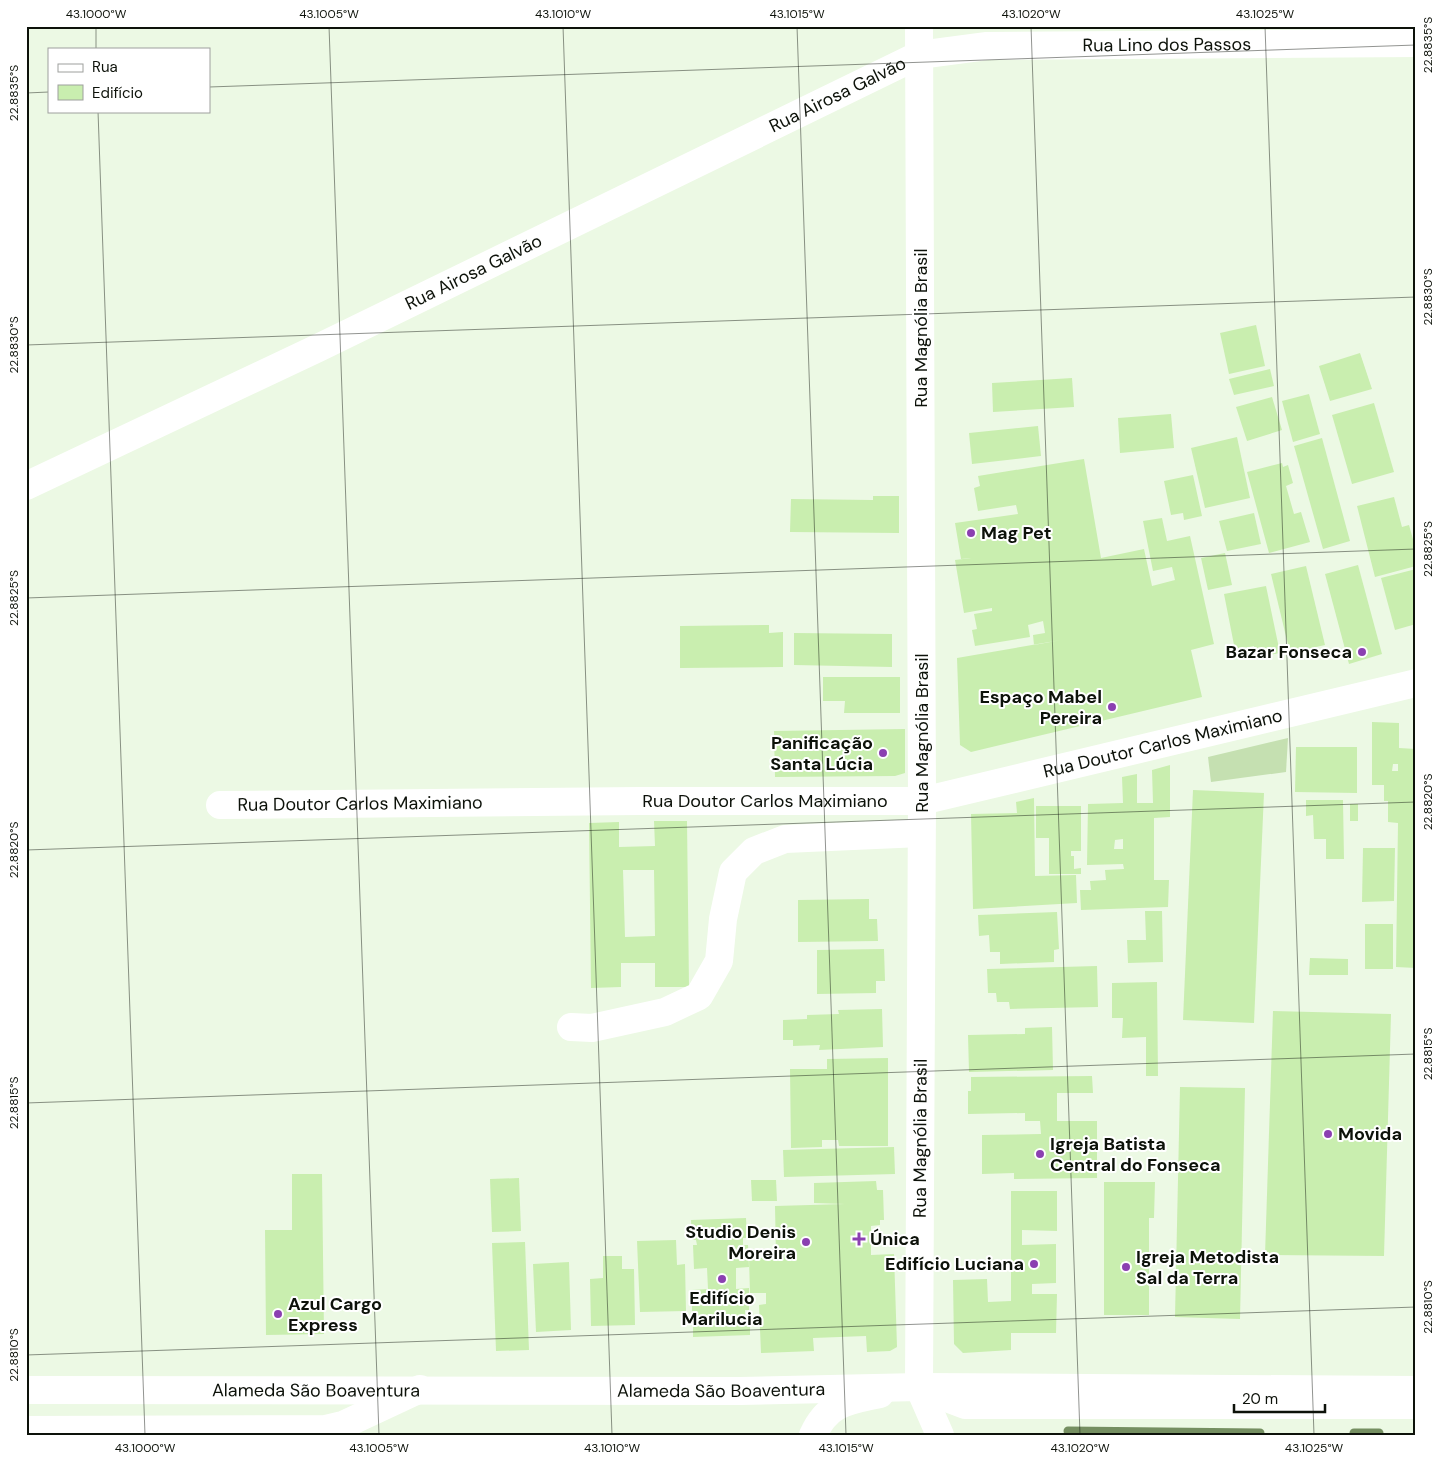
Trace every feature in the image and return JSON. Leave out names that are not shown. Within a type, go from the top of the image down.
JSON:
[{"type":"main road","name":"Rua Magnólia Brasil","points":[[919,26],[922,801],[918,1387],[940,1435]]},
{"type":"main road","name":"Rua Lino dos Passos","points":[[919,55],[993,36],[1173,36],[1416,43]]},
{"type":"main road","name":"Rua Airosa Galvão","points":[[26,486],[318,348],[919,55]]},
{"type":"main road","name":"Rua Doutor Carlos Maximiano","points":[[220,805],[640,801],[922,801],[1416,683]]},
{"type":"main road","points":[[571,1027],[592,1028],[665,1012],[699,996],[719,961],[723,919],[733,872],[754,851],[785,839],[921,833]]},
{"type":"main road","points":[[813,1435],[820,1420],[832,1408],[851,1400],[918,1387],[965,1404],[1416,1405]]},
{"type":"main road","name":"Alameda São Boaventura","points":[[26,1390],[420,1389],[740,1391],[918,1387],[1416,1390]]},
{"type":"main road","points":[[26,1430],[326,1429],[343,1425],[420,1389]]},
{"type":"green space","points":[[1288,738],[1286,772],[1211,782],[1208,757]]},
{"type":"building","points":[[1256,325],[1265,366],[1229,374],[1220,333]]},
{"type":"building","points":[[1360,353],[1372,389],[1330,401],[1319,366]]},
{"type":"building","points":[[1270,369],[1274,386],[1234,395],[1229,379]]},
{"type":"building","points":[[1072,378],[1074,407],[993,412],[992,383]]},
{"type":"building","points":[[1309,394],[1320,434],[1293,442],[1282,401]]},
{"type":"building","points":[[1272,397],[1282,430],[1247,441],[1236,407]]},
{"type":"building","points":[[1374,403],[1394,472],[1352,484],[1332,415]]},
{"type":"building","points":[[1171,414],[1174,448],[1120,453],[1118,418]]},
{"type":"building","points":[[1038,426],[1041,456],[972,464],[969,433]]},
{"type":"building","points":[[1237,437],[1250,498],[1205,508],[1191,448]]},
{"type":"building","points":[[1322,438],[1350,541],[1323,549],[1294,446]]},
{"type":"building","points":[[1084,459],[1101,558],[1144,549],[1152,586],[1175,580],[1172,567],[1153,571],[1143,521],[1162,518],[1167,541],[1190,536],[1214,644],[1191,650],[1202,697],[971,752],[960,745],[957,658],[1034,645],[1033,635],[1045,633],[1043,621],[1028,625],[1030,637],[975,646],[972,630],[977,629],[974,614],[992,611],[992,608],[964,613],[955,560],[971,558],[961,559],[955,523],[1018,514],[1016,505],[978,511],[974,488],[980,486],[978,476]]},
{"type":"building","points":[[1282,463],[1283,467],[1288,465],[1293,483],[1286,486],[1294,514],[1301,512],[1310,542],[1269,553],[1247,472]]},
{"type":"building","points":[[1193,475],[1202,516],[1184,520],[1183,513],[1171,515],[1164,481]]},
{"type":"building","points":[[873,496],[899,496],[899,533],[790,532],[791,499],[873,500]]},
{"type":"building","points":[[1394,497],[1402,527],[1409,525],[1416,550],[1416,566],[1375,577],[1357,506]]},
{"type":"building","points":[[1254,513],[1261,544],[1227,551],[1219,521]]},
{"type":"building","points":[[1225,553],[1232,585],[1208,590],[1201,558]]},
{"type":"building","points":[[1358,565],[1382,654],[1349,664],[1325,574]]},
{"type":"building","points":[[1306,566],[1325,645],[1290,653],[1271,574]]},
{"type":"building","points":[[1416,569],[1416,624],[1395,630],[1381,578]]},
{"type":"building","points":[[1266,586],[1280,653],[1256,657],[1254,646],[1235,650],[1224,594]]},
{"type":"building","points":[[769,625],[769,633],[783,632],[783,667],[680,668],[680,626]]},
{"type":"building","points":[[794,633],[892,634],[892,667],[794,665]]},
{"type":"building","points":[[823,677],[900,677],[900,713],[844,713],[845,701],[823,701]]},
{"type":"building","points":[[1372,722],[1399,723],[1399,748],[1416,749],[1416,968],[1396,967],[1398,823],[1388,822],[1388,801],[1384,801],[1384,785],[1372,785]],"holes":[[[1393,764],[1398,764],[1398,771],[1392,771]]]},
{"type":"building","points":[[905,729],[905,773],[895,776],[775,777],[774,731]]},
{"type":"building","points":[[1296,747],[1357,747],[1357,793],[1295,792]]},
{"type":"building","points":[[1170,765],[1170,817],[1154,818],[1154,880],[1169,880],[1168,907],[1081,910],[1080,890],[1091,890],[1090,881],[1106,880],[1105,870],[1124,869],[1123,864],[1087,865],[1088,804],[1123,803],[1122,777],[1137,774],[1137,803],[1153,803],[1152,770]],"holes":[[[1123,839],[1123,849],[1114,849],[1115,840]]]},
{"type":"building","points":[[1193,790],[1264,793],[1254,1023],[1183,1020]]},
{"type":"building","points":[[1034,798],[1035,876],[1076,875],[1077,903],[973,909],[971,814],[1017,813],[1016,802]]},
{"type":"building","points":[[1306,800],[1343,800],[1344,859],[1326,859],[1326,839],[1314,839],[1313,815],[1306,816]]},
{"type":"building","points":[[1350,804],[1358,804],[1358,821],[1350,821]]},
{"type":"building","points":[[1036,806],[1081,806],[1081,851],[1071,851],[1071,856],[1074,856],[1074,869],[1081,868],[1081,874],[1049,874],[1049,838],[1036,838]]},
{"type":"building","points":[[654,821],[687,821],[689,987],[655,987],[655,963],[621,963],[621,987],[591,988],[589,823],[619,822],[619,847],[655,846]],"holes":[[[623,870],[654,870],[655,936],[625,937]]]},
{"type":"building","points":[[1363,848],[1395,848],[1394,901],[1362,902]]},
{"type":"building","points":[[869,899],[869,919],[877,919],[878,941],[798,942],[798,900]]},
{"type":"building","points":[[1145,911],[1162,911],[1163,962],[1128,963],[1127,940],[1146,940]]},
{"type":"building","points":[[1057,912],[1059,949],[1054,950],[1054,962],[1000,964],[1000,952],[990,952],[989,935],[979,936],[978,915]]},
{"type":"building","points":[[1365,924],[1393,924],[1393,969],[1365,969]]},
{"type":"building","points":[[884,949],[885,981],[876,981],[876,993],[817,994],[817,950]]},
{"type":"building","points":[[1310,958],[1348,959],[1348,975],[1309,975]]},
{"type":"building","points":[[1097,966],[1098,1007],[1010,1009],[1009,1002],[997,1002],[996,993],[988,993],[987,969]]},
{"type":"building","points":[[1157,982],[1158,1076],[1146,1076],[1146,1037],[1122,1038],[1123,1018],[1112,1018],[1112,983]]},
{"type":"building","points":[[882,1009],[883,1047],[819,1050],[820,1045],[793,1046],[793,1040],[783,1040],[783,1020],[807,1019],[807,1015],[839,1014],[838,1010]]},
{"type":"building","name":"Movida","points":[[1273,1011],[1391,1014],[1384,1256],[1265,1255]]},
{"type":"building","points":[[1052,1027],[1053,1070],[969,1072],[968,1035],[1025,1034],[1025,1028]]},
{"type":"building","points":[[888,1058],[888,1146],[839,1146],[838,1140],[822,1140],[822,1147],[791,1148],[790,1069],[827,1069],[827,1059]]},
{"type":"building","points":[[1092,1076],[1093,1093],[1057,1093],[1057,1121],[1097,1121],[1097,1178],[1014,1179],[1014,1173],[982,1174],[982,1135],[1041,1134],[1040,1121],[1025,1121],[1025,1113],[968,1114],[968,1091],[971,1091],[971,1077]]},
{"type":"building","points":[[1180,1087],[1245,1088],[1240,1319],[1175,1317]]},
{"type":"building","points":[[894,1147],[895,1174],[784,1177],[783,1150]]},
{"type":"building","points":[[292,1174],[322,1174],[324,1334],[266,1335],[265,1230],[292,1230]]},
{"type":"building","points":[[519,1178],[521,1231],[492,1232],[490,1179]]},
{"type":"building","points":[[751,1180],[776,1180],[777,1201],[752,1201]]},
{"type":"building","points":[[876,1181],[877,1190],[883,1190],[884,1220],[880,1220],[880,1225],[871,1226],[871,1255],[894,1254],[897,1347],[890,1351],[867,1352],[866,1336],[813,1338],[814,1351],[761,1353],[759,1305],[766,1304],[766,1293],[750,1293],[749,1258],[776,1258],[775,1206],[845,1204],[814,1203],[814,1183]]},
{"type":"building","name":"Igreja Metodista Sal da Terra","points":[[1104,1182],[1155,1182],[1154,1218],[1149,1218],[1149,1315],[1104,1315]]},
{"type":"building","name":"Edifício Luciana","points":[[1011,1191],[1057,1191],[1057,1231],[1022,1230],[1022,1245],[1056,1244],[1056,1283],[1032,1284],[1032,1294],[1057,1294],[1056,1333],[1011,1333],[1011,1350],[963,1353],[954,1344],[953,1280],[987,1279],[988,1302],[1011,1301]]},
{"type":"building","name":"Edifício Marilucia","points":[[746,1218],[747,1238],[743,1238],[743,1245],[748,1245],[749,1267],[736,1268],[736,1289],[749,1288],[749,1310],[745,1310],[745,1315],[750,1315],[750,1335],[693,1337],[693,1317],[697,1316],[697,1311],[692,1312],[692,1290],[708,1289],[707,1268],[694,1269],[693,1245],[697,1245],[696,1240],[692,1240],[691,1220]]},
{"type":"building","points":[[676,1240],[677,1265],[685,1264],[686,1311],[640,1312],[637,1241]]},
{"type":"building","points":[[525,1242],[529,1350],[496,1351],[492,1243]]},
{"type":"building","points":[[603,1256],[622,1256],[622,1269],[634,1269],[635,1325],[591,1326],[590,1279],[603,1278]]},
{"type":"building","points":[[569,1262],[571,1330],[536,1332],[533,1264]]},
{"type":"waterway","points":[[1068,1431],[1260,1433]]},
{"type":"waterway","points":[[1354,1433],[1379,1433]]},
{"type":"place","name":"Mag Pet","points":[[971,533]]},
{"type":"place","name":"Bazar Fonseca","points":[[1362,652]]},
{"type":"place","name":"Espaço Mabel Pereira","points":[[1112,707]]},
{"type":"place","name":"Panificação Santa Lúcia","points":[[883,753]]},
{"type":"place","name":"Movida","points":[[1328,1134]]},
{"type":"place","name":"Igreja Batista Central do Fonseca","points":[[1040,1154]]},
{"type":"place","name":"Única","points":[[859,1239]]},
{"type":"place","name":"Studio Denis Moreira","points":[[806,1242]]},
{"type":"place","name":"Edifício Luciana","points":[[1034,1264]]},
{"type":"place","name":"Igreja Metodista Sal da Terra","points":[[1126,1267]]},
{"type":"place","name":"Edifício Marilucia","points":[[722,1279]]},
{"type":"place","name":"Azul Cargo Express","points":[[278,1314]]}]
